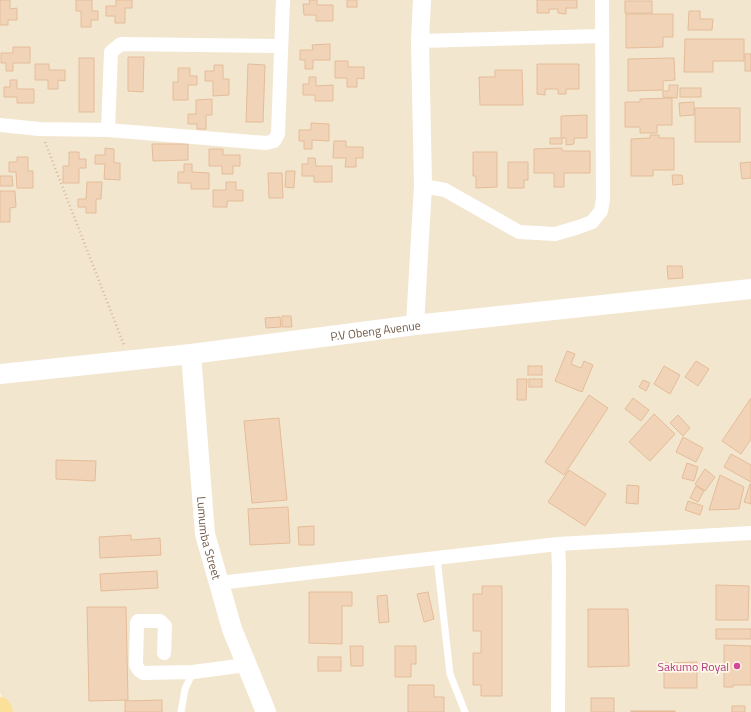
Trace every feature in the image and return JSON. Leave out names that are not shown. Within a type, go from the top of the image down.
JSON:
[{"type":"main road","name":"P.V Obeng Avenue","points":[[0,374],[191,354],[415,325],[751,289]]},
{"type":"main road","name":"Lumumba Street","points":[[191,354],[205,534],[232,629],[266,712]]},
{"type":"main road","points":[[0,708],[2,712]]},
{"type":"street","points":[[0,125],[39,129],[108,130],[266,143],[274,140],[278,134],[283,0]]},
{"type":"street","points":[[415,325],[423,186],[420,41],[422,0]]},
{"type":"street","points":[[423,186],[445,190],[519,232],[555,234],[592,222],[601,211],[603,199],[602,0]]},
{"type":"street","points":[[420,41],[602,36]]},
{"type":"street","points":[[108,130],[111,52],[121,44],[281,46]]},
{"type":"street","points":[[219,583],[558,544],[751,533]]},
{"type":"street","points":[[558,544],[558,712]]},
{"type":"street","points":[[164,653],[165,626],[163,623],[160,621],[138,621],[136,665],[143,673],[193,672],[246,665]]},
{"type":"lane","points":[[437,558],[450,674],[465,712]]},
{"type":"lane","points":[[181,712],[185,689],[193,672]]},
{"type":"path","points":[[39,129],[130,361]]},
{"type":"shaded area","points":[[0,0],[751,0],[751,712],[8,712],[0,692]]},
{"type":"building","points":[[0,0],[10,0],[10,9],[17,8],[17,20],[8,20],[8,25],[0,25]]},
{"type":"building","points":[[76,0],[92,0],[92,11],[98,11],[98,20],[91,20],[91,27],[81,27],[81,11],[76,11]]},
{"type":"building","points":[[116,0],[132,0],[132,8],[125,8],[125,23],[115,23],[115,16],[106,16],[106,6],[116,6]]},
{"type":"building","points":[[309,0],[317,0],[317,5],[333,5],[333,21],[316,21],[316,15],[304,15],[303,4],[310,4]]},
{"type":"building","points":[[347,0],[357,0],[357,7],[347,7]]},
{"type":"building","points":[[537,0],[577,0],[577,8],[566,8],[566,14],[558,13],[558,9],[549,9],[549,13],[537,13]]},
{"type":"building","points":[[625,1],[652,1],[652,13],[625,13]]},
{"type":"building","points":[[689,11],[700,11],[700,19],[713,19],[712,30],[688,30]]},
{"type":"building","points":[[626,14],[673,14],[673,37],[663,37],[663,47],[626,48]]},
{"type":"building","points":[[685,39],[744,39],[744,61],[713,61],[713,72],[684,72]]},
{"type":"building","points":[[330,44],[330,60],[313,60],[313,69],[305,69],[305,60],[300,60],[300,50],[313,50],[312,45]]},
{"type":"building","points":[[13,47],[30,47],[30,63],[13,63],[13,71],[6,71],[6,63],[1,63],[1,53],[13,53]]},
{"type":"building","points":[[745,54],[751,54],[751,71],[745,71]]},
{"type":"building","points":[[128,57],[144,57],[143,92],[128,91]]},
{"type":"building","points":[[79,58],[94,58],[94,112],[79,112]]},
{"type":"building","points":[[674,58],[675,80],[663,81],[663,90],[628,91],[628,59]]},
{"type":"building","points":[[335,61],[348,61],[348,67],[364,67],[364,79],[357,78],[357,87],[347,87],[347,78],[335,78]]},
{"type":"building","points":[[35,64],[49,64],[49,70],[65,70],[65,81],[58,80],[58,89],[48,89],[48,80],[35,80]]},
{"type":"building","points":[[248,64],[265,65],[263,122],[246,122]]},
{"type":"building","points":[[537,64],[579,64],[579,89],[566,89],[566,94],[558,94],[558,89],[545,89],[545,95],[537,94]]},
{"type":"building","points":[[214,65],[223,65],[223,79],[229,79],[229,95],[213,96],[213,81],[205,81],[205,71],[214,71]]},
{"type":"building","points":[[178,68],[190,68],[190,76],[197,76],[197,85],[188,85],[188,100],[173,100],[173,82],[178,82]]},
{"type":"building","points":[[495,70],[522,70],[523,105],[480,105],[479,77],[495,77]]},
{"type":"building","points":[[309,77],[316,77],[316,86],[333,85],[333,101],[315,101],[315,95],[303,95],[303,84],[309,84]]},
{"type":"building","points":[[10,80],[17,80],[17,89],[34,89],[34,103],[17,103],[17,97],[4,97],[4,87],[10,87]]},
{"type":"building","points":[[669,85],[678,85],[677,98],[663,97],[663,91],[669,91]]},
{"type":"building","points":[[680,88],[701,88],[701,97],[680,97]]},
{"type":"building","points":[[672,98],[672,125],[657,125],[657,133],[640,133],[640,127],[625,127],[625,102],[640,102],[640,99]]},
{"type":"building","points":[[212,99],[212,115],[206,115],[206,129],[197,129],[197,124],[188,124],[188,114],[196,114],[196,100]]},
{"type":"building","points":[[694,102],[694,115],[680,116],[679,103]]},
{"type":"building","points":[[695,108],[740,108],[740,142],[695,142]]},
{"type":"building","points":[[587,115],[587,138],[574,138],[574,144],[566,145],[566,138],[562,138],[562,144],[550,144],[550,138],[561,138],[561,116]]},
{"type":"building","points":[[311,123],[329,124],[329,141],[312,140],[312,149],[304,149],[304,141],[299,141],[299,130],[311,130]]},
{"type":"building","points":[[650,135],[659,135],[659,138],[674,138],[674,170],[653,170],[653,176],[631,176],[631,139],[650,138]]},
{"type":"building","points":[[334,141],[346,141],[346,147],[363,147],[363,158],[356,158],[356,167],[345,167],[346,158],[333,158]]},
{"type":"building","points":[[152,144],[188,144],[188,160],[153,161]]},
{"type":"building","points":[[105,148],[114,149],[114,163],[120,163],[120,180],[104,179],[105,164],[95,164],[95,155],[105,155]]},
{"type":"building","points":[[562,148],[562,151],[590,151],[590,173],[564,173],[564,187],[554,187],[554,173],[534,173],[534,149]]},
{"type":"building","points":[[209,149],[223,149],[223,155],[240,155],[240,166],[233,166],[233,174],[222,174],[222,166],[209,166]]},
{"type":"building","points":[[69,152],[79,152],[79,159],[86,159],[86,168],[79,168],[79,183],[63,183],[63,166],[69,166]]},
{"type":"building","points":[[473,152],[497,152],[497,187],[476,188],[476,176],[473,176]]},
{"type":"building","points":[[17,157],[28,157],[28,171],[33,171],[33,188],[17,188],[16,172],[9,172],[9,162],[17,162]]},
{"type":"building","points":[[308,158],[315,158],[316,166],[332,166],[332,182],[314,182],[314,176],[302,176],[302,164],[308,164]]},
{"type":"building","points":[[508,162],[528,162],[528,180],[524,180],[524,188],[508,188]]},
{"type":"building","points":[[751,162],[751,178],[742,179],[740,163]]},
{"type":"building","points":[[184,164],[192,164],[192,172],[209,173],[209,189],[191,189],[191,183],[178,183],[178,172],[184,172]]},
{"type":"building","points":[[286,171],[295,171],[294,188],[285,187]]},
{"type":"building","points":[[268,173],[282,173],[283,198],[269,198]]},
{"type":"building","points":[[672,175],[682,175],[683,184],[673,185]]},
{"type":"building","points":[[0,176],[12,176],[13,186],[0,186]]},
{"type":"building","points":[[87,182],[102,182],[101,199],[96,199],[96,213],[86,213],[86,207],[78,207],[78,199],[86,199]]},
{"type":"building","points":[[226,182],[236,182],[236,190],[243,190],[243,201],[227,201],[227,207],[213,207],[213,190],[226,190]]},
{"type":"building","points":[[0,191],[15,191],[16,207],[10,208],[10,222],[0,222]]},
{"type":"building","points":[[667,266],[682,266],[683,278],[668,279]]},
{"type":"building","points":[[282,316],[291,316],[292,327],[282,327]]},
{"type":"building","points":[[280,317],[281,327],[266,328],[265,318]]},
{"type":"building","points":[[567,351],[575,354],[571,364],[581,368],[584,361],[593,365],[582,392],[555,381]]},
{"type":"building","points":[[696,361],[709,369],[698,386],[685,377]]},
{"type":"building","points":[[528,366],[542,366],[542,375],[528,375]]},
{"type":"building","points":[[664,366],[680,375],[670,394],[654,384]]},
{"type":"building","points":[[517,379],[527,379],[526,400],[517,400]]},
{"type":"building","points":[[529,379],[542,379],[542,387],[529,387]]},
{"type":"building","points":[[643,380],[650,383],[646,391],[639,387]]},
{"type":"building","points":[[589,395],[608,408],[564,475],[545,462]]},
{"type":"building","points":[[633,398],[649,410],[641,421],[625,409]]},
{"type":"building","points":[[751,398],[751,439],[741,454],[722,441]]},
{"type":"building","points":[[654,414],[675,434],[650,461],[629,442]]},
{"type":"building","points":[[678,415],[690,428],[683,436],[670,423]]},
{"type":"building","points":[[279,418],[287,500],[252,503],[244,421]]},
{"type":"building","points":[[683,437],[703,448],[696,462],[676,452]]},
{"type":"building","points":[[731,454],[751,465],[751,482],[724,467]]},
{"type":"building","points":[[56,460],[96,461],[95,481],[56,479]]},
{"type":"building","points":[[687,463],[698,467],[694,481],[682,478]]},
{"type":"building","points":[[705,469],[715,477],[705,491],[695,484]]},
{"type":"building","points":[[569,470],[606,494],[585,526],[548,502]]},
{"type":"building","points":[[720,475],[744,487],[739,509],[709,510]]},
{"type":"building","points":[[751,484],[751,504],[744,502]]},
{"type":"building","points":[[627,485],[639,486],[638,504],[626,503]]},
{"type":"building","points":[[696,486],[704,491],[698,502],[690,498]]},
{"type":"building","points":[[688,501],[703,506],[700,515],[685,510]]},
{"type":"building","points":[[288,507],[290,543],[250,545],[248,509]]},
{"type":"building","points":[[314,526],[314,545],[299,545],[298,527]]},
{"type":"building","points":[[131,535],[131,540],[160,538],[161,555],[100,558],[99,537]]},
{"type":"building","points":[[157,571],[158,588],[101,591],[100,574]]},
{"type":"building","points":[[716,585],[749,586],[748,620],[716,620]]},
{"type":"building","points":[[482,586],[502,586],[502,696],[481,696],[481,685],[473,685],[473,653],[481,653],[481,631],[473,631],[473,594],[482,594]]},
{"type":"building","points":[[309,592],[352,592],[352,606],[342,606],[342,644],[309,643]]},
{"type":"building","points":[[428,592],[434,619],[424,622],[417,594]]},
{"type":"building","points":[[387,595],[389,622],[379,623],[377,596]]},
{"type":"building","points":[[87,607],[126,607],[128,700],[89,701]]},
{"type":"building","points":[[588,609],[628,609],[629,666],[588,667]]},
{"type":"building","points":[[716,629],[751,629],[751,639],[716,639]]},
{"type":"building","name":"Sakumo Royal","points":[[724,645],[751,646],[751,685],[733,685],[733,687],[724,687]]},
{"type":"building","points":[[350,646],[363,646],[363,666],[351,666]]},
{"type":"building","points":[[395,646],[416,646],[416,664],[411,664],[411,677],[395,677]]},
{"type":"building","points":[[318,657],[341,657],[341,671],[318,671]]},
{"type":"building","points":[[697,662],[697,688],[664,688],[664,663]]},
{"type":"building","points":[[408,685],[434,685],[434,697],[444,697],[444,712],[408,712]]},
{"type":"building","points":[[591,698],[614,698],[614,712],[591,712]]},
{"type":"building","points":[[162,700],[162,712],[125,712],[125,701]]},
{"type":"building","points":[[732,706],[745,706],[745,712],[732,712]]},
{"type":"building","points":[[675,711],[675,712],[631,712]]},
{"type":"place","name":"Sakumo Royal","points":[[737,666]]}]
